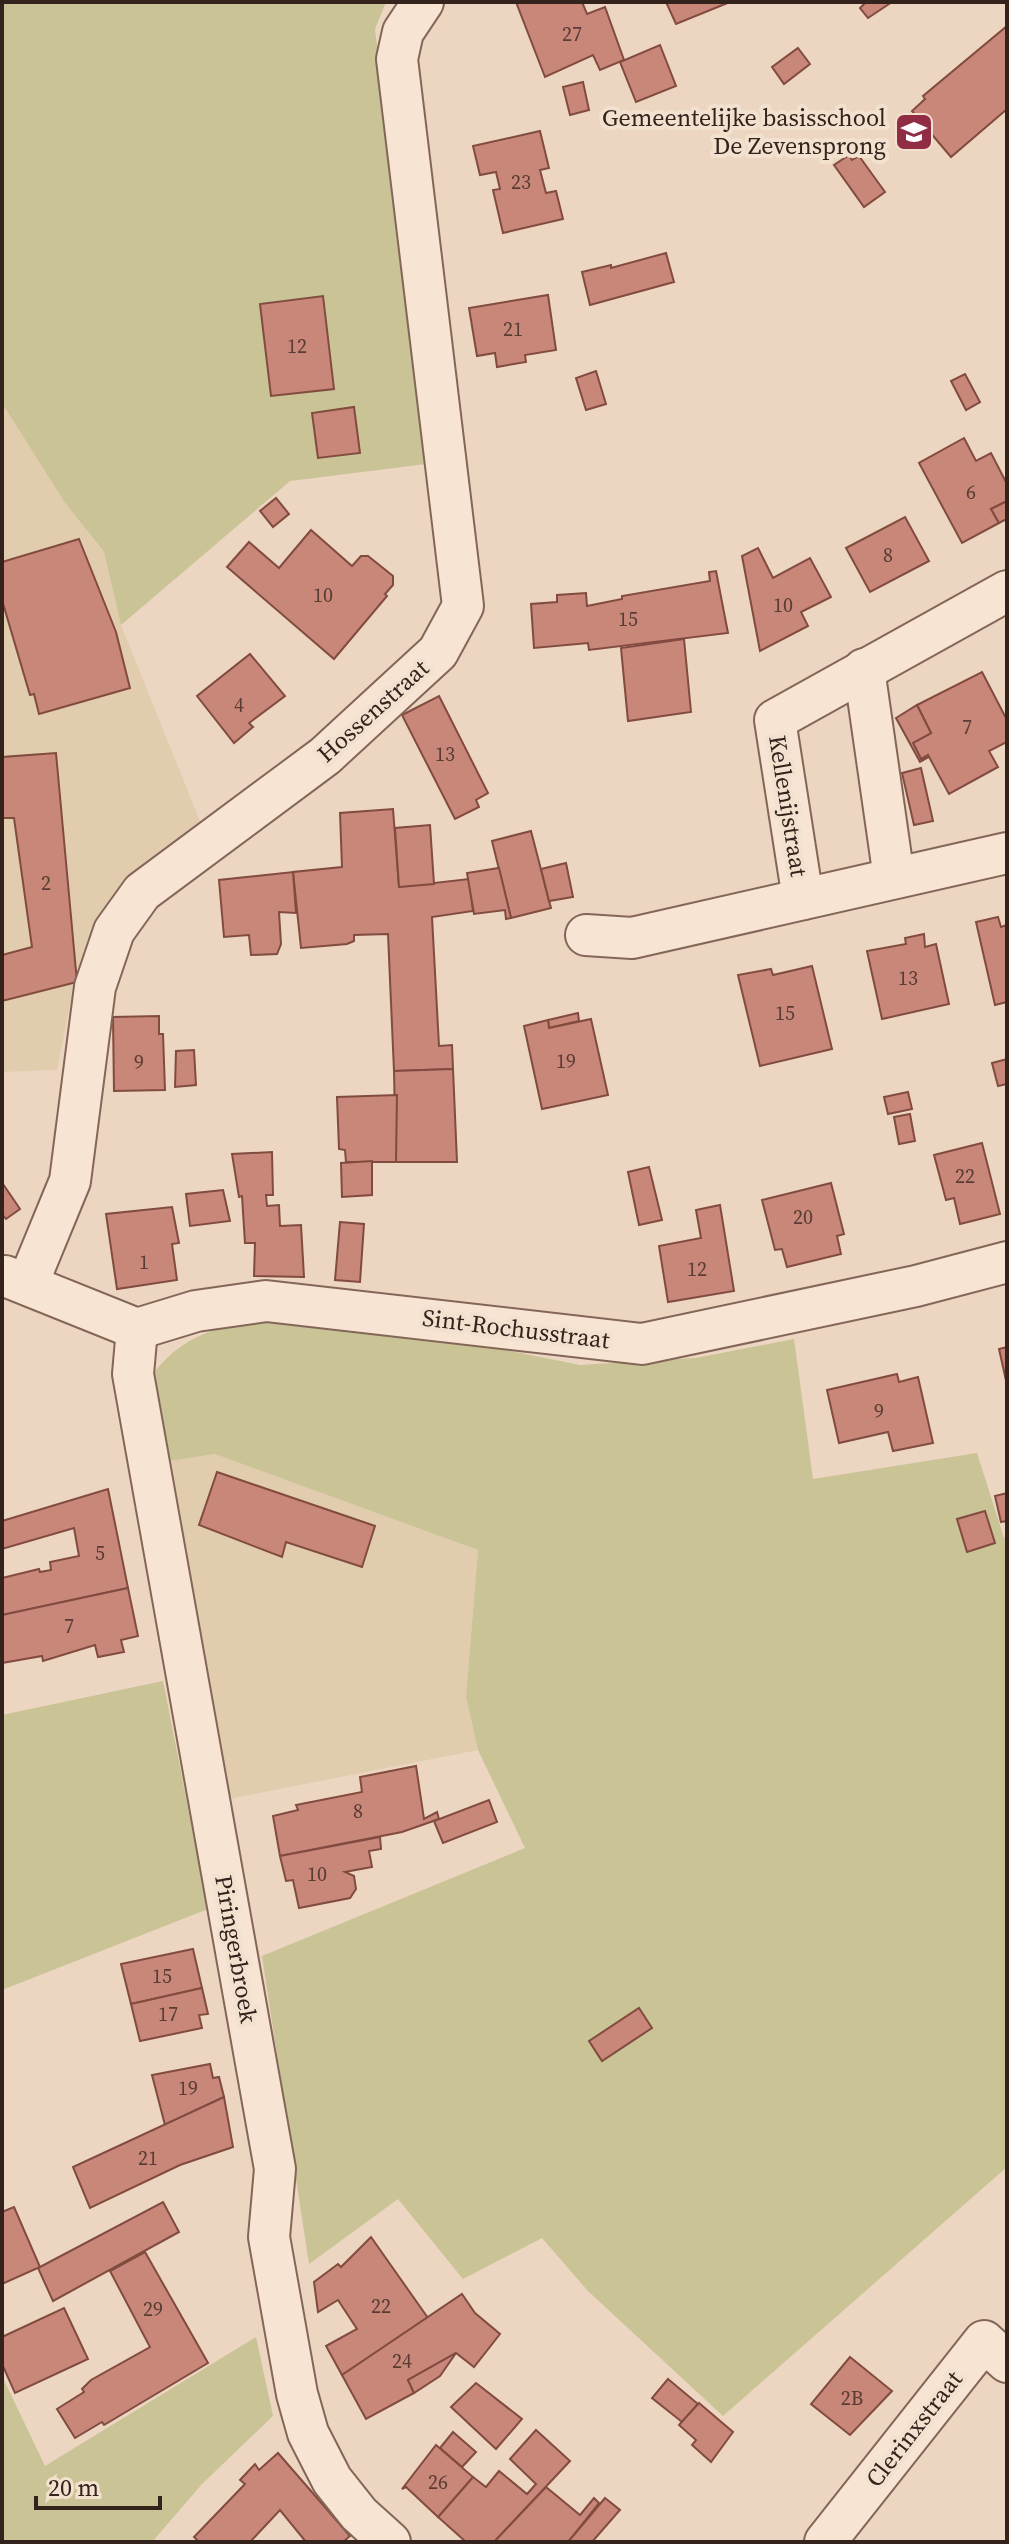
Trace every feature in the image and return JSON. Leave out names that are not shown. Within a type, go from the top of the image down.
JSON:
[{"type":"street","name":"Hossenstraat","points":[[15,1279],[70,1181],[95,987],[114,931],[142,892],[325,756],[438,652],[463,606],[397,59],[403,32],[423,2]]},
{"type":"street","name":"Kellenijstraat","points":[[803,899],[775,720],[1007,591]]},
{"type":"street","points":[[864,669],[894,878]]},
{"type":"street","name":"Kellenijstraat","points":[[586,935],[632,938],[1007,853]]},
{"type":"street","name":"Sint-Rochusstraat","points":[[137,1329],[196,1311],[266,1301],[642,1344],[916,1286],[1007,1262]]},
{"type":"street","points":[[15,1279],[137,1329]]},
{"type":"street","name":"Piringerbroek","points":[[137,1329],[133,1374],[275,2169],[269,2237],[297,2394],[308,2433],[332,2480],[359,2514],[390,2542]]},
{"type":"street","name":"Clerinxstraat","points":[[825,2542],[984,2341],[1007,2362]]},
{"type":"shaded area","points":[[2,2],[386,2],[375,29],[426,464],[290,481],[121,625],[104,552],[65,503],[2,403]]},
{"type":"shaded area","points":[[2,403],[65,503],[104,553],[121,625],[202,826],[91,942],[71,1001],[57,1070],[2,1072]]},
{"type":"shaded area","points":[[308,1315],[406,1330],[580,1365],[696,1358],[794,1339],[813,1479],[977,1453],[1004,1538],[1007,1537],[1007,2167],[723,2416],[588,2291],[542,2238],[463,2279],[398,2199],[309,2264],[262,1956],[525,1848],[478,1750],[466,1697],[478,1550],[215,1454],[163,1462],[152,1416],[149,1385],[163,1362],[195,1338],[230,1325]]},
{"type":"shaded area","points":[[215,1454],[478,1550],[466,1697],[478,1750],[229,1799],[163,1462]]},
{"type":"shaded area","points":[[163,1681],[208,1909],[2,1990],[2,1715]]},
{"type":"shaded area","points":[[256,2337],[273,2416],[202,2484],[152,2542],[2,2542],[2,2376],[45,2466]]},
{"type":"building","points":[[516,2],[582,2],[587,14],[605,7],[624,60],[600,70],[593,55],[545,77]]},
{"type":"building","points":[[666,2],[730,2],[676,24]]},
{"type":"building","points":[[866,2],[892,2],[868,18],[860,8]]},
{"type":"building","points":[[1007,26],[1007,109],[951,157],[912,111],[925,99],[923,96]]},
{"type":"building","points":[[660,45],[676,86],[636,102],[620,62]]},
{"type":"building","points":[[798,48],[810,64],[784,84],[772,67]]},
{"type":"building","points":[[583,82],[589,110],[570,115],[563,87]]},
{"type":"building","points":[[540,131],[549,168],[540,170],[546,193],[556,191],[563,219],[503,233],[493,190],[500,189],[496,172],[480,175],[473,146]]},
{"type":"building","points":[[849,155],[852,160],[859,156],[885,192],[864,207],[834,165]]},
{"type":"building","points":[[666,253],[674,282],[590,305],[582,272],[611,265],[611,268]]},
{"type":"building","points":[[548,295],[556,350],[525,355],[526,362],[497,367],[495,353],[477,356],[469,308]]},
{"type":"building","points":[[323,296],[334,389],[271,396],[260,304]]},
{"type":"building","points":[[596,371],[606,404],[586,410],[576,378]]},
{"type":"building","points":[[965,374],[980,402],[966,410],[951,381]]},
{"type":"building","points":[[354,407],[360,453],[318,458],[312,413]]},
{"type":"building","points":[[964,438],[976,461],[991,453],[1007,484],[1007,501],[991,509],[999,523],[962,543],[919,463]]},
{"type":"building","points":[[276,498],[289,514],[273,527],[260,511]]},
{"type":"building","points":[[1007,501],[1007,519],[999,523],[991,509]]},
{"type":"building","points":[[905,517],[929,561],[870,592],[846,548]]},
{"type":"building","points":[[311,530],[352,566],[361,556],[368,556],[393,576],[393,585],[385,594],[387,596],[334,659],[227,567],[249,542],[279,568]]},
{"type":"building","points":[[79,539],[116,632],[130,688],[39,714],[34,694],[30,695],[2,600],[2,562]]},
{"type":"building","points":[[758,548],[773,578],[810,558],[831,597],[801,612],[808,626],[760,651],[742,556]]},
{"type":"building","points":[[716,571],[728,633],[589,650],[588,643],[534,648],[531,604],[557,602],[557,595],[586,593],[587,606],[622,599],[622,596],[710,581],[709,572]]},
{"type":"building","points":[[684,639],[691,712],[628,721],[621,648]]},
{"type":"building","points":[[250,654],[285,696],[249,723],[253,727],[234,743],[197,696]]},
{"type":"building","points":[[982,672],[1007,720],[1007,742],[989,751],[998,767],[949,794],[928,755],[921,759],[913,743],[931,733],[917,705]]},
{"type":"building","points":[[439,696],[488,793],[476,800],[479,807],[455,819],[402,715]]},
{"type":"building","points":[[917,705],[931,733],[913,743],[921,759],[929,757],[920,762],[896,718]]},
{"type":"building","points":[[56,753],[77,982],[2,1001],[2,955],[32,947],[14,818],[2,818],[2,757]]},
{"type":"building","points":[[921,768],[933,821],[914,825],[902,773]]},
{"type":"building","points":[[393,809],[399,887],[469,879],[473,911],[432,917],[439,1046],[452,1045],[453,1069],[394,1071],[388,934],[354,935],[354,941],[347,944],[301,948],[293,872],[342,867],[340,813]]},
{"type":"building","points":[[430,825],[434,884],[399,887],[395,828]]},
{"type":"building","points":[[531,831],[551,908],[511,918],[492,841]]},
{"type":"building","points":[[566,863],[573,897],[549,901],[541,869]]},
{"type":"building","points":[[499,868],[511,918],[506,919],[505,910],[474,914],[467,873]]},
{"type":"building","points":[[293,872],[296,913],[279,912],[281,944],[277,954],[251,955],[249,935],[224,937],[219,880]]},
{"type":"building","points":[[998,917],[1001,927],[1007,925],[1007,1002],[995,1005],[976,922]]},
{"type":"building","points":[[924,934],[925,947],[936,944],[949,1004],[882,1019],[867,951],[906,944],[905,938]]},
{"type":"building","points":[[812,966],[832,1049],[760,1066],[738,975],[771,969],[773,975]]},
{"type":"building","points":[[578,1013],[579,1021],[549,1028],[548,1020]]},
{"type":"building","points":[[159,1016],[159,1034],[163,1034],[165,1090],[114,1091],[113,1017]]},
{"type":"building","points":[[591,1019],[608,1095],[542,1109],[524,1026],[548,1020],[549,1028]]},
{"type":"building","points":[[194,1050],[196,1085],[175,1087],[176,1051]]},
{"type":"building","points":[[1007,1059],[1007,1084],[998,1086],[992,1063]]},
{"type":"building","points":[[453,1069],[457,1162],[396,1162],[394,1071]]},
{"type":"building","points":[[908,1092],[912,1109],[888,1114],[884,1097]]},
{"type":"building","points":[[397,1095],[396,1162],[346,1162],[345,1150],[339,1149],[337,1097]]},
{"type":"building","points":[[910,1114],[915,1141],[899,1144],[894,1117]]},
{"type":"building","points":[[982,1143],[1000,1214],[960,1224],[954,1198],[946,1200],[934,1155]]},
{"type":"building","points":[[272,1152],[273,1195],[266,1195],[267,1206],[279,1205],[280,1226],[301,1225],[304,1277],[254,1276],[255,1243],[245,1243],[242,1196],[239,1197],[232,1154]]},
{"type":"building","points":[[372,1161],[372,1195],[342,1197],[341,1163]]},
{"type":"building","points":[[649,1167],[662,1220],[639,1225],[628,1172]]},
{"type":"building","points":[[831,1183],[844,1234],[837,1236],[841,1254],[787,1267],[782,1249],[775,1250],[762,1200]]},
{"type":"building","points":[[3,1184],[20,1209],[6,1219],[2,1214]]},
{"type":"building","points":[[223,1190],[230,1221],[190,1226],[186,1194]]},
{"type":"building","points":[[720,1205],[734,1291],[668,1302],[659,1246],[701,1238],[696,1210]]},
{"type":"building","points":[[172,1207],[179,1243],[172,1244],[177,1280],[117,1289],[106,1214]]},
{"type":"building","points":[[340,1222],[364,1224],[360,1282],[335,1280]]},
{"type":"building","points":[[1007,1347],[1007,1385],[999,1349]]},
{"type":"building","points":[[897,1374],[899,1382],[918,1377],[933,1443],[893,1451],[888,1432],[839,1443],[827,1390]]},
{"type":"building","points":[[217,1472],[375,1526],[362,1567],[286,1542],[282,1557],[199,1525]]},
{"type":"building","points":[[108,1489],[128,1588],[2,1615],[2,1578],[39,1569],[40,1572],[51,1570],[50,1562],[79,1556],[74,1528],[2,1549],[2,1521]]},
{"type":"building","points":[[1007,1493],[1007,1521],[1001,1522],[995,1496]]},
{"type":"building","points":[[985,1511],[995,1543],[967,1552],[957,1519]]},
{"type":"building","points":[[128,1588],[138,1636],[121,1640],[124,1652],[98,1657],[95,1645],[43,1661],[42,1656],[2,1663],[2,1615]]},
{"type":"building","points":[[416,1766],[424,1819],[437,1812],[439,1819],[402,1832],[280,1856],[273,1816],[298,1810],[296,1805],[362,1792],[360,1777]]},
{"type":"building","points":[[489,1800],[497,1822],[443,1843],[434,1821]]},
{"type":"building","points":[[380,1837],[381,1849],[369,1851],[372,1867],[345,1872],[354,1876],[356,1889],[350,1898],[299,1908],[293,1880],[286,1881],[280,1856]]},
{"type":"building","points":[[193,1949],[202,1988],[131,2004],[121,1964]]},
{"type":"building","points":[[202,1988],[208,2014],[199,2015],[202,2028],[140,2041],[131,2004]]},
{"type":"building","points":[[639,2008],[652,2028],[602,2061],[589,2041]]},
{"type":"building","points":[[210,2064],[213,2078],[219,2077],[224,2097],[165,2125],[152,2075]]},
{"type":"building","points":[[224,2097],[233,2147],[180,2165],[90,2208],[73,2167]]},
{"type":"building","points":[[163,2202],[179,2232],[53,2301],[38,2268]]},
{"type":"building","points":[[14,2207],[40,2267],[2,2284],[2,2212]]},
{"type":"building","points":[[371,2237],[428,2318],[342,2375],[326,2346],[357,2329],[338,2300],[318,2312],[314,2282],[338,2264],[341,2267]]},
{"type":"building","points":[[145,2252],[208,2363],[104,2425],[102,2422],[75,2438],[57,2409],[84,2392],[82,2389],[91,2380],[150,2347],[110,2271]]},
{"type":"building","points":[[462,2294],[475,2313],[500,2334],[474,2367],[456,2353],[408,2380],[414,2393],[366,2419],[342,2375]]},
{"type":"building","points":[[64,2308],[88,2359],[15,2393],[2,2364],[2,2337]]},
{"type":"building","points":[[456,2353],[440,2376],[414,2393],[408,2380]]},
{"type":"building","points":[[850,2357],[892,2391],[850,2435],[811,2404]]},
{"type":"building","points":[[668,2379],[698,2404],[682,2422],[652,2398]]},
{"type":"building","points":[[476,2383],[522,2419],[496,2449],[451,2407]]},
{"type":"building","points":[[699,2403],[733,2432],[711,2462],[692,2445],[696,2440],[679,2425]]},
{"type":"building","points":[[536,2430],[570,2461],[494,2542],[466,2542],[438,2517],[473,2477],[486,2487],[499,2471],[527,2494],[536,2484],[510,2459]]},
{"type":"building","points":[[453,2432],[476,2452],[462,2467],[440,2448]]},
{"type":"building","points":[[436,2445],[473,2477],[438,2517],[406,2487],[402,2489]]},
{"type":"building","points":[[278,2453],[350,2536],[343,2542],[306,2542],[280,2510],[250,2542],[199,2542],[194,2537],[245,2484],[240,2480],[255,2464],[259,2470]]},
{"type":"building","points":[[546,2487],[580,2515],[594,2498],[599,2503],[568,2542],[494,2542]]},
{"type":"building","points":[[605,2498],[620,2510],[592,2542],[568,2542]]},
{"type":"place","name":"Gemeentelijke basisschool De Zevensprong","points":[[914,132]]}]
